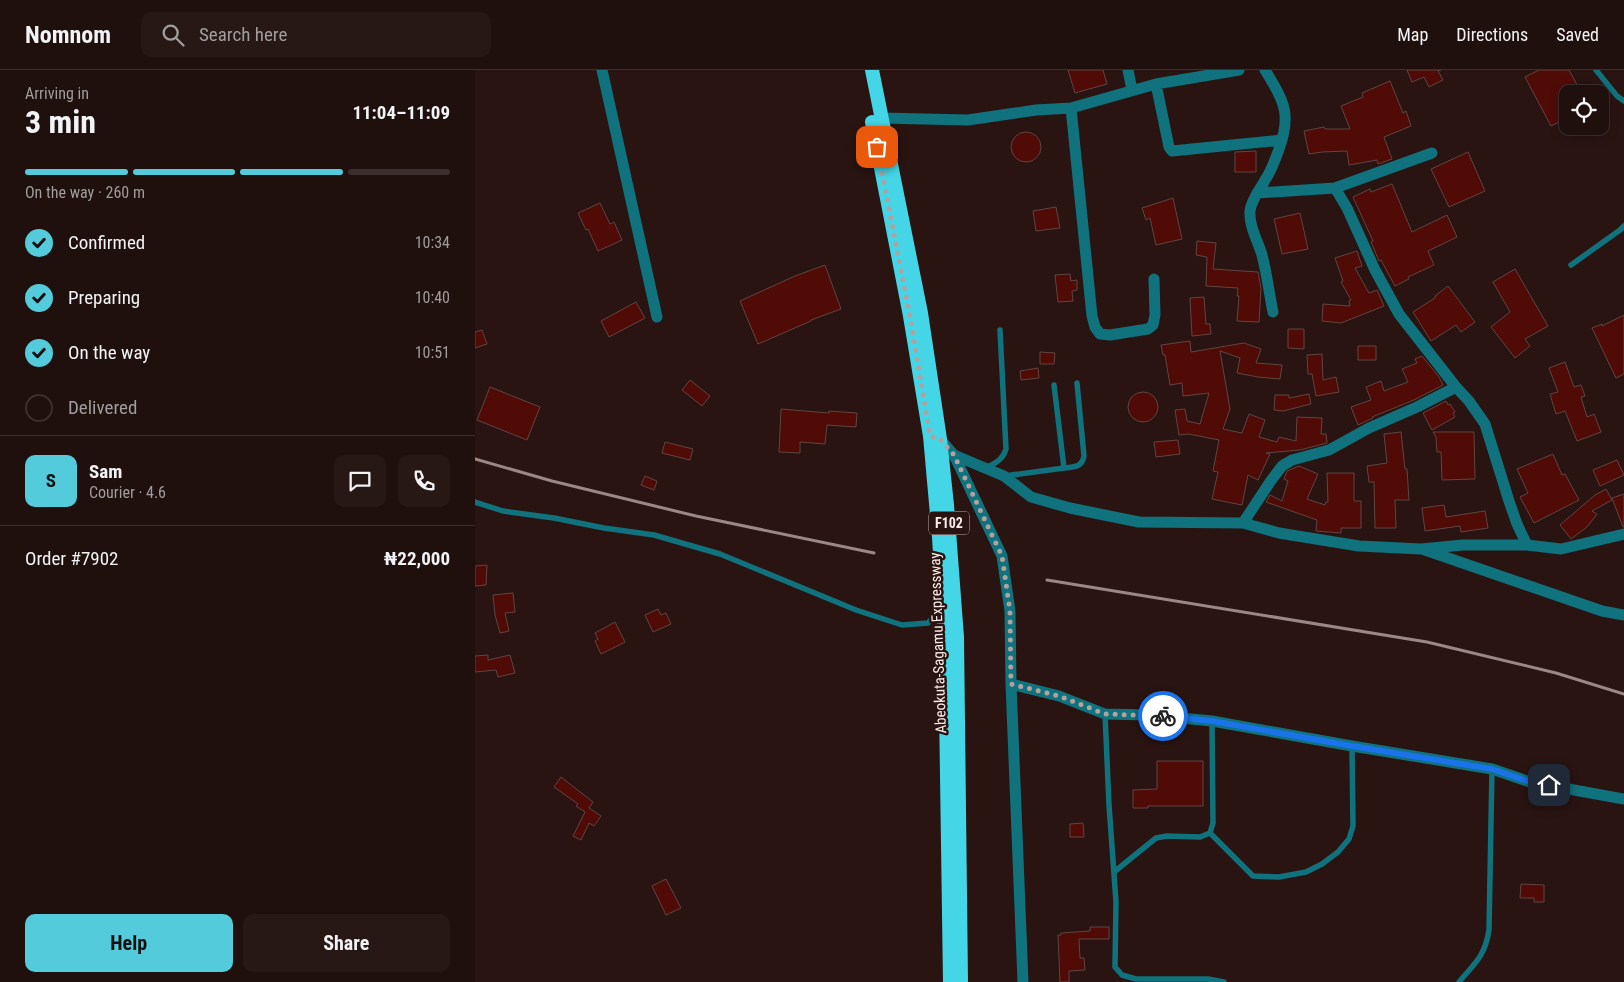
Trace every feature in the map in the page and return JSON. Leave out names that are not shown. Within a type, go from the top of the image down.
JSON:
[{"type":"highway","name":"Abeokuta-Sagamu Expressway","points":[[862,70],[935,438],[948,515],[957,637],[961,982]]},
{"type":"highway","name":"Abeokuta-Sagamu Expressway","points":[[872,70],[921,313],[935,438],[946,658],[949,982]]},
{"type":"street","points":[[602,70],[657,317]]},
{"type":"street","points":[[1128,70],[1132,90]]},
{"type":"street","points":[[881,118],[967,120],[1037,110],[1071,108],[1156,84],[1208,73],[1239,70]]},
{"type":"street","points":[[1265,70],[1276,89],[1286,118],[1282,140],[1272,168],[1257,193],[1250,210],[1251,223],[1262,255],[1273,312]]},
{"type":"street","points":[[1156,84],[1169,147],[1172,151],[1282,140]]},
{"type":"street","points":[[1071,108],[1092,316],[1095,327],[1100,334],[1110,335],[1148,329],[1153,325],[1155,315],[1154,279]]},
{"type":"street","points":[[1257,193],[1335,188],[1432,153]]},
{"type":"street","points":[[1335,188],[1347,208],[1375,270],[1399,314],[1455,386],[1469,401],[1485,424],[1509,502],[1527,545]]},
{"type":"street","points":[[1243,523],[1282,466],[1293,460],[1329,450],[1369,428],[1417,408],[1455,386]]},
{"type":"street","points":[[935,438],[954,455],[1003,476],[1031,497],[1071,508],[1139,522],[1243,523],[1279,533],[1359,546],[1421,549],[1463,545],[1527,545],[1561,549],[1624,534]]},
{"type":"street","points":[[954,455],[1002,556],[1010,611],[1011,684],[1023,982]]},
{"type":"street","points":[[1421,549],[1602,611],[1624,615]]},
{"type":"street","points":[[1011,684],[1059,696],[1105,714],[1149,714],[1212,721],[1492,769],[1530,782],[1624,799]]},
{"type":"lane","points":[[1596,70],[1617,96],[1624,101]]},
{"type":"lane","points":[[1571,265],[1624,226]]},
{"type":"lane","points":[[986,468],[1001,460],[1005,455],[1006,449],[1000,330]]},
{"type":"lane","points":[[1003,476],[1079,466],[1083,462],[1077,383]]},
{"type":"lane","points":[[1054,385],[1064,468]]},
{"type":"lane","points":[[475,502],[503,510],[655,535],[720,554],[856,610],[902,625],[928,623],[939,610],[942,586]]},
{"type":"lane","points":[[1105,714],[1116,902],[1115,967],[1122,975],[1138,981],[1208,979],[1224,982]]},
{"type":"lane","points":[[1210,834],[1213,823],[1212,721]]},
{"type":"lane","points":[[1210,834],[1253,876],[1279,877],[1306,872],[1322,864],[1338,852],[1349,839],[1353,826],[1352,746]]},
{"type":"lane","points":[[1459,982],[1482,956],[1487,945],[1489,930],[1492,769]]},
{"type":"lane","points":[[1114,872],[1156,838],[1167,836],[1200,837],[1210,834]]},
{"type":"building","points":[[1068,70],[1103,70],[1107,84],[1075,93]]},
{"type":"building","points":[[1407,70],[1441,70],[1438,71],[1443,80],[1429,87],[1424,77],[1412,82]]},
{"type":"building","points":[[1539,70],[1569,70],[1577,85],[1559,85],[1559,122],[1551,126],[1525,77]]},
{"type":"building","points":[[1390,81],[1403,113],[1406,111],[1411,126],[1384,137],[1392,159],[1378,164],[1377,160],[1349,165],[1347,151],[1309,154],[1304,131],[1324,127],[1325,129],[1350,129],[1341,106],[1363,97],[1362,93]]},
{"type":"building","points":[[1026,132],[1037,136],[1041,147],[1037,158],[1026,162],[1015,158],[1011,147],[1015,136]]},
{"type":"building","points":[[1256,151],[1256,172],[1235,172],[1235,152]]},
{"type":"building","points":[[1468,152],[1485,191],[1449,207],[1431,169]]},
{"type":"building","points":[[1392,184],[1412,232],[1447,215],[1457,237],[1428,251],[1434,265],[1408,277],[1409,279],[1395,286],[1381,260],[1379,261],[1371,242],[1373,241],[1353,197],[1370,189],[1371,192]]},
{"type":"building","points":[[1173,198],[1182,239],[1156,245],[1150,218],[1146,220],[1142,208]]},
{"type":"building","points":[[600,203],[610,224],[614,222],[622,240],[598,251],[578,213]]},
{"type":"building","points":[[1056,207],[1060,228],[1036,231],[1033,211]]},
{"type":"building","points":[[1300,213],[1308,249],[1282,254],[1274,219]]},
{"type":"building","points":[[1197,241],[1216,243],[1213,269],[1258,272],[1261,288],[1259,322],[1237,321],[1238,288],[1206,286],[1207,257],[1196,255]]},
{"type":"building","points":[[1357,251],[1362,266],[1355,268],[1369,293],[1377,290],[1384,306],[1341,323],[1322,321],[1323,304],[1350,306],[1349,301],[1351,300],[1341,282],[1343,281],[1335,258]]},
{"type":"building","points":[[825,265],[841,309],[811,320],[758,344],[740,301],[795,276]]},
{"type":"building","points":[[1515,269],[1548,326],[1525,339],[1530,346],[1515,358],[1491,327],[1510,312],[1493,282]]},
{"type":"building","points":[[1070,274],[1071,281],[1077,280],[1077,290],[1072,291],[1073,301],[1058,302],[1055,275]]},
{"type":"building","points":[[1448,286],[1475,322],[1461,332],[1456,325],[1431,341],[1413,312],[1435,298]]},
{"type":"building","points":[[1204,297],[1206,324],[1210,324],[1211,334],[1192,336],[1190,298]]},
{"type":"building","points":[[636,302],[645,318],[609,337],[601,321]]},
{"type":"building","points":[[1624,315],[1624,374],[1616,378],[1592,328],[1602,324],[1602,326]]},
{"type":"building","points":[[1288,329],[1304,329],[1304,349],[1288,348]]},
{"type":"building","points":[[482,330],[487,344],[475,348],[475,332]]},
{"type":"building","points":[[1190,341],[1191,352],[1244,343],[1261,349],[1256,363],[1282,365],[1280,379],[1237,373],[1240,358],[1220,351],[1230,409],[1223,429],[1242,433],[1249,414],[1265,420],[1259,437],[1277,442],[1279,437],[1296,441],[1297,417],[1322,418],[1321,434],[1326,434],[1327,443],[1300,450],[1266,453],[1270,454],[1258,480],[1248,475],[1242,505],[1212,499],[1218,472],[1213,471],[1219,440],[1189,434],[1179,435],[1175,410],[1185,409],[1187,421],[1200,424],[1209,393],[1183,396],[1182,383],[1170,385],[1165,355],[1163,355],[1161,345]]},
{"type":"building","points":[[1358,346],[1376,346],[1376,360],[1358,360]]},
{"type":"building","points":[[1040,352],[1055,353],[1054,364],[1040,364]]},
{"type":"building","points":[[1322,354],[1323,380],[1336,377],[1339,392],[1316,396],[1312,374],[1308,374],[1307,355]]},
{"type":"building","points":[[1422,356],[1443,385],[1358,425],[1351,407],[1371,400],[1366,387],[1381,381],[1384,391],[1408,382],[1402,369],[1417,363],[1415,359]]},
{"type":"building","points":[[1565,362],[1574,387],[1581,385],[1585,396],[1581,397],[1587,417],[1594,414],[1601,432],[1577,441],[1565,411],[1556,414],[1550,394],[1558,392],[1549,368]]},
{"type":"building","points":[[1038,368],[1039,378],[1021,380],[1020,371]]},
{"type":"building","points":[[690,380],[710,396],[702,406],[682,390]]},
{"type":"building","points":[[490,387],[540,407],[527,440],[477,420]]},
{"type":"building","points":[[1143,392],[1154,396],[1158,407],[1154,418],[1143,422],[1132,418],[1128,407],[1132,396]]},
{"type":"building","points":[[1309,394],[1311,404],[1283,411],[1274,410],[1275,395],[1289,395],[1289,398]]},
{"type":"building","points":[[1446,401],[1455,412],[1453,413],[1455,417],[1432,430],[1423,413]]},
{"type":"building","points":[[781,409],[857,413],[856,427],[827,425],[825,444],[800,442],[800,453],[779,452]]},
{"type":"building","points":[[1401,432],[1405,469],[1407,469],[1409,500],[1395,500],[1396,528],[1375,528],[1374,482],[1369,482],[1367,466],[1387,463],[1384,434]]},
{"type":"building","points":[[1433,432],[1474,432],[1475,479],[1442,480],[1441,452],[1437,452],[1436,437]]},
{"type":"building","points":[[1178,440],[1180,454],[1156,457],[1154,442]]},
{"type":"building","points":[[665,442],[693,449],[690,460],[662,453]]},
{"type":"building","points":[[1553,454],[1562,475],[1565,474],[1579,500],[1534,523],[1520,497],[1528,493],[1517,469]]},
{"type":"building","points":[[1617,460],[1624,475],[1600,486],[1593,470]]},
{"type":"building","points":[[1299,466],[1318,474],[1307,499],[1325,505],[1328,502],[1327,473],[1354,473],[1354,501],[1361,501],[1361,528],[1341,528],[1341,533],[1316,531],[1317,520],[1266,502],[1270,495],[1282,501],[1288,481],[1284,479],[1287,471]]},
{"type":"building","points":[[645,476],[657,481],[654,490],[641,485]]},
{"type":"building","points":[[1606,489],[1612,500],[1592,511],[1597,514],[1587,527],[1571,539],[1560,525],[1595,495]]},
{"type":"building","points":[[1624,494],[1624,527],[1623,527],[1612,498]]},
{"type":"building","points":[[1444,505],[1446,517],[1485,511],[1488,528],[1461,532],[1460,526],[1425,531],[1422,508]]},
{"type":"building","points":[[487,565],[486,585],[475,586],[475,566]]},
{"type":"building","points":[[513,593],[515,612],[505,613],[509,631],[500,633],[495,615],[493,595]]},
{"type":"building","points":[[658,609],[661,615],[666,613],[671,624],[653,632],[645,615]]},
{"type":"building","points":[[615,622],[625,642],[601,654],[595,641],[598,639],[595,633]]},
{"type":"building","points":[[488,655],[488,660],[510,655],[515,673],[498,677],[496,670],[475,672],[475,656]]},
{"type":"building","points":[[1157,761],[1203,761],[1203,806],[1148,806],[1148,808],[1133,808],[1133,790],[1157,789]]},
{"type":"building","points":[[561,777],[593,802],[589,808],[601,816],[594,826],[589,823],[581,840],[573,836],[585,812],[576,806],[578,804],[554,787]]},
{"type":"building","points":[[1083,823],[1084,837],[1070,837],[1070,824]]},
{"type":"building","points":[[666,879],[681,908],[666,915],[652,886]]},
{"type":"building","points":[[1521,884],[1544,885],[1544,902],[1534,902],[1534,898],[1520,898]]},
{"type":"building","points":[[1090,927],[1109,927],[1109,939],[1079,939],[1080,958],[1084,958],[1085,970],[1069,971],[1069,982],[1060,982],[1058,935],[1061,935],[1061,933],[1090,931]]},
{"type":"railway","points":[[475,459],[552,481],[696,516],[874,553]]},
{"type":"railway","points":[[1047,580],[1427,642],[1556,673],[1624,694]]},
{"type":"way so far","points":[[877,147],[910,316],[930,436],[940,439],[954,455],[1002,556],[1010,611],[1011,684],[1059,696],[1105,714],[1149,714],[1163,716]]},
{"type":"route","points":[[1163,716],[1212,721],[1492,769],[1530,782],[1549,785]]}]
